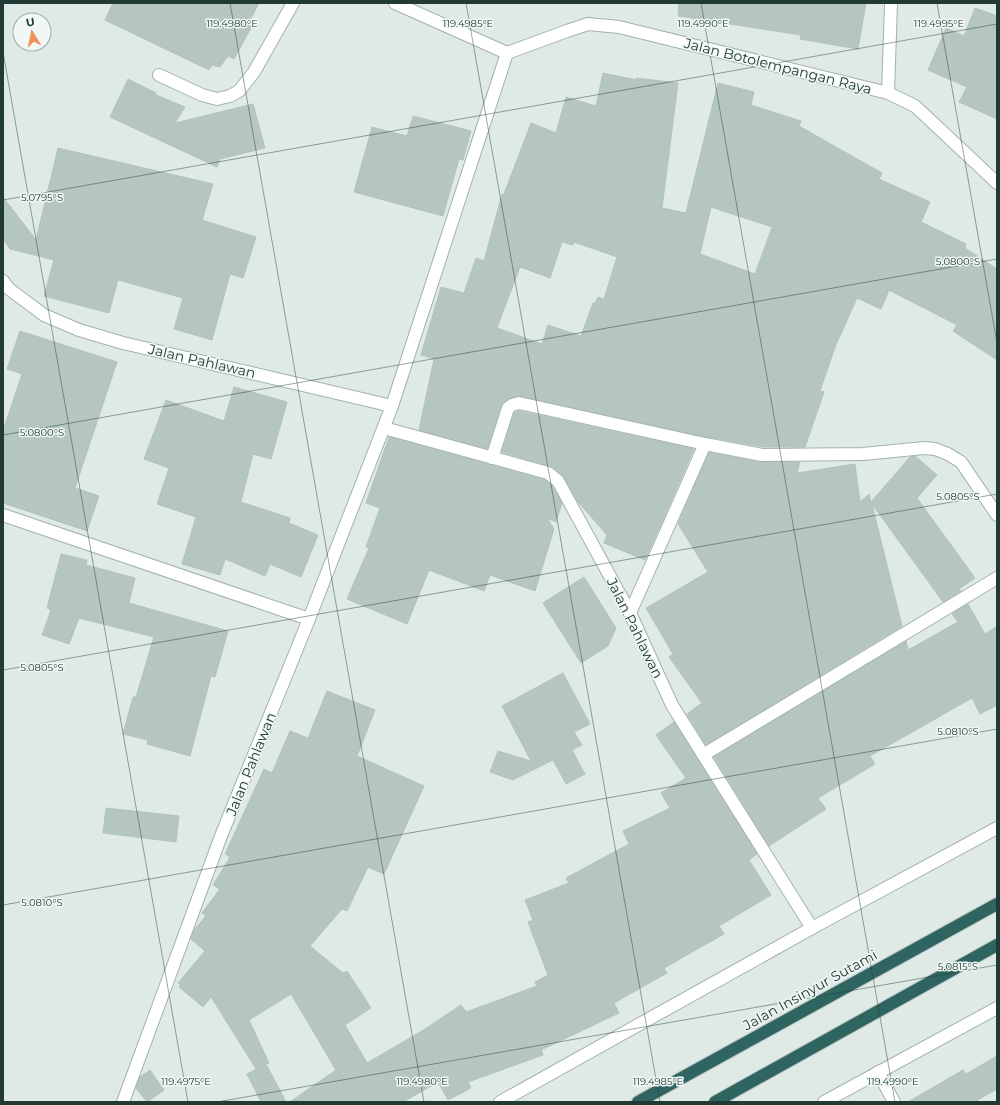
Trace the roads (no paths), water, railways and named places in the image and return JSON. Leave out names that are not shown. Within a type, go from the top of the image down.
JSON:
[{"type":"highway","name":"Jalan Insinyur Sutami","points":[[638,1102],[997,904]]},
{"type":"highway","points":[[715,1102],[997,945]]},
{"type":"street","points":[[159,75],[217,99],[230,96],[239,91],[254,72],[294,3]]},
{"type":"street","points":[[392,406],[507,53],[395,3]]},
{"type":"street","points":[[888,93],[891,3]]},
{"type":"street","name":"Jalan Botolempangan Raya","points":[[507,53],[588,24],[611,26],[888,93],[915,106],[997,183]]},
{"type":"street","name":"Jalan Pahlawan","points":[[3,281],[9,289],[44,315],[79,330],[123,343],[392,406],[222,836],[123,1102]]},
{"type":"street","points":[[492,458],[508,408],[519,403],[762,455],[864,454],[924,448],[935,449],[948,454],[961,462],[997,515]]},
{"type":"street","name":"Jalan Pahlawan","points":[[384,428],[548,473],[558,481],[630,613],[672,705],[812,928]]},
{"type":"street","points":[[630,613],[705,444]]},
{"type":"street","points":[[3,515],[309,619]]},
{"type":"street","points":[[703,755],[997,578]]},
{"type":"street","points":[[500,1102],[812,928],[997,828]]},
{"type":"street","points":[[824,1102],[997,1008]]},
{"type":"street","points":[[878,1072],[894,1102]]}]
